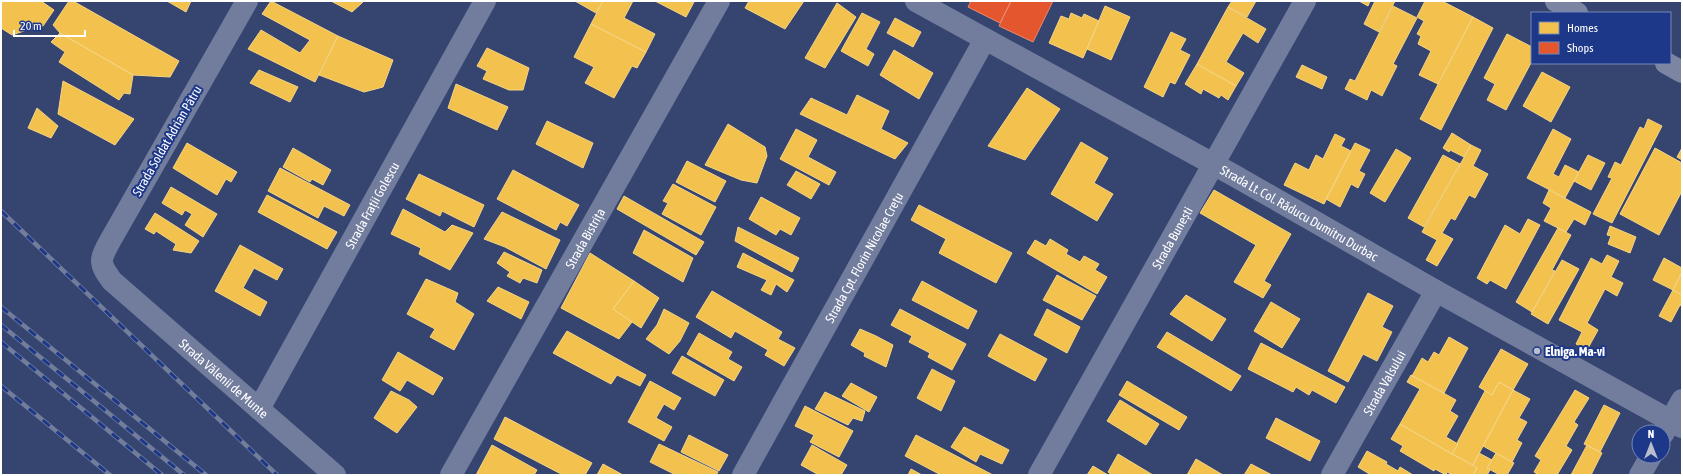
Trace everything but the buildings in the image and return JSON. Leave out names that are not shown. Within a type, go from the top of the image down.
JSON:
[{"type":"main road","points":[[1556,1],[1575,12]]},
{"type":"main road","points":[[1668,64],[1682,72]]},
{"type":"street","name":"Strada Soldat Adrian Pătru","points":[[112,282],[102,268],[103,254],[247,1]]},
{"type":"street","name":"Strada Frații Golescu","points":[[259,409],[485,1]]},
{"type":"street","name":"Strada Bistrița","points":[[451,475],[719,1]]},
{"type":"street","name":"Strada Lt. Col. Răducu Dumitru Durbac","points":[[916,1],[1213,164],[1672,427]]},
{"type":"street","name":"Strada Bunești","points":[[1039,475],[1305,1]]},
{"type":"street","name":"Strada Cpt. Florin Nicolae Crețu","points":[[743,475],[985,39]]},
{"type":"street","name":"Strada Vălenii de Munte","points":[[112,282],[335,475]]},
{"type":"street","name":"Strada Valsului","points":[[1332,475],[1436,291]]},
{"type":"street","points":[[1672,427],[1682,400]]},
{"type":"street","points":[[1640,475],[1646,464]]},
{"type":"railway","points":[[1,211],[277,475]]},
{"type":"railway","points":[[1,307],[206,475]]},
{"type":"railway","points":[[1,325],[184,475]]},
{"type":"railway","points":[[1,342],[162,475]]},
{"type":"railway","points":[[1,386],[110,475]]},
{"type":"place","name":"Elniga. Ma-vi","points":[[1537,351]]}]
